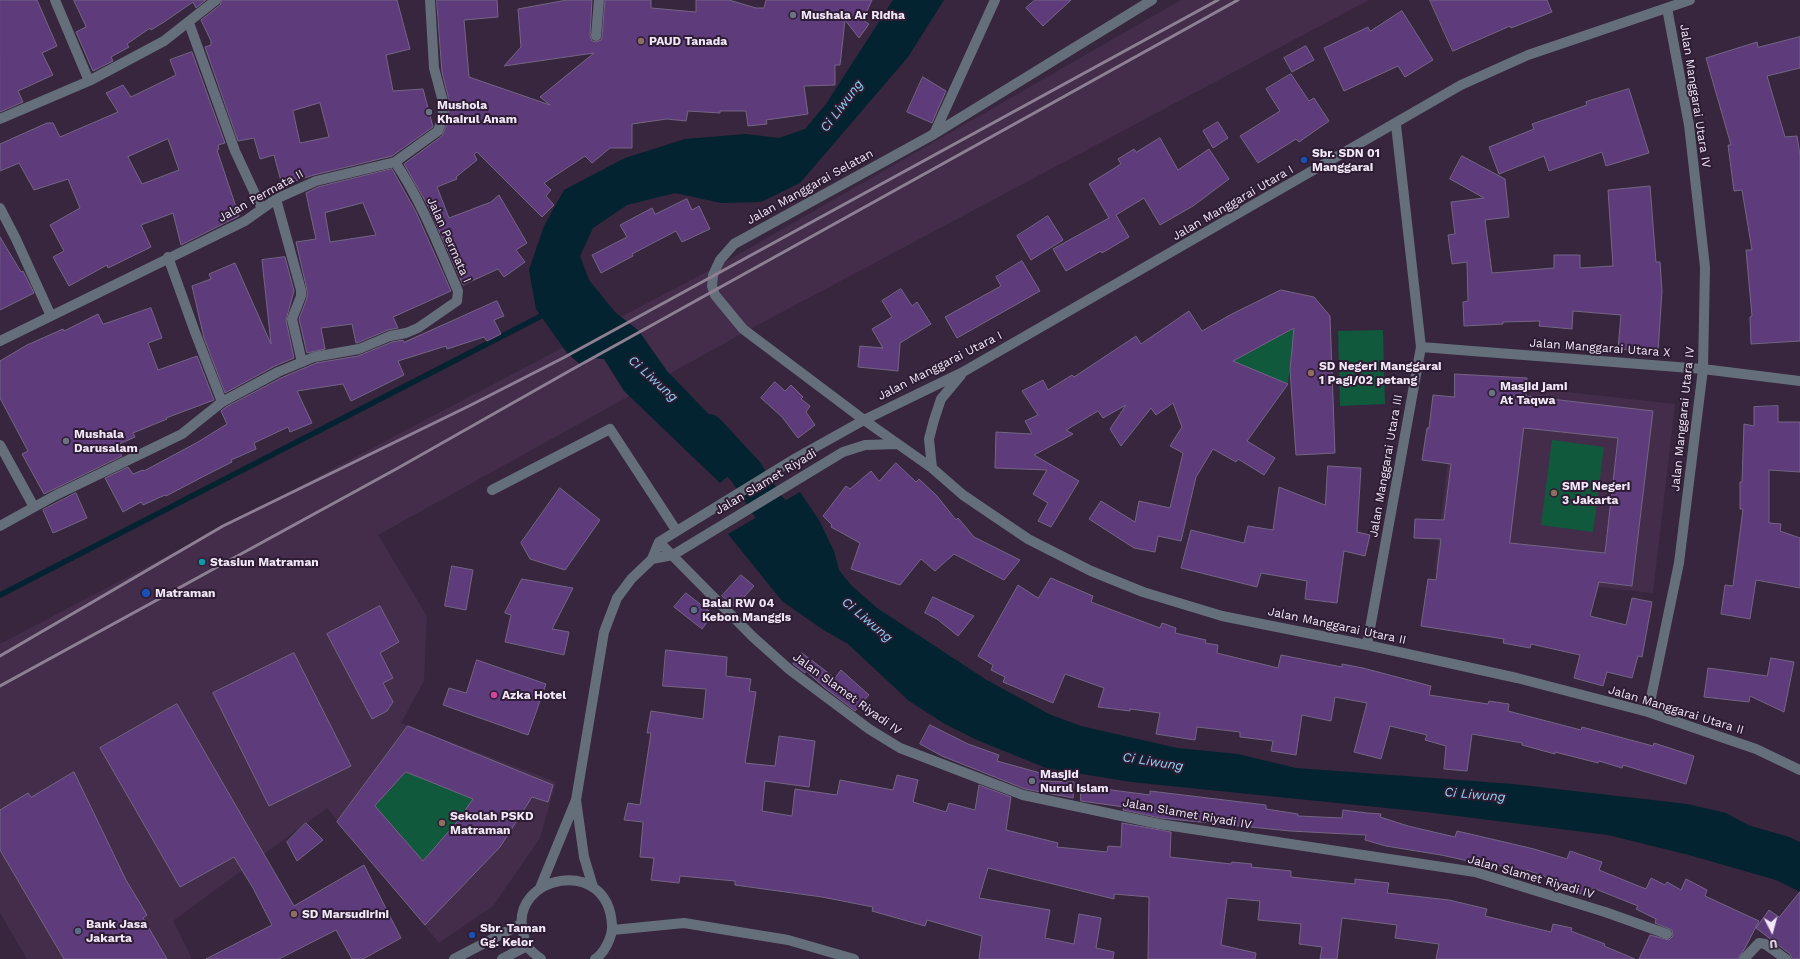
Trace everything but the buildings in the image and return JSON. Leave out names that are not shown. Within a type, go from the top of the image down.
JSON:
[{"type":"street","points":[[55,0],[89,81]]},
{"type":"street","points":[[0,119],[89,81],[164,41],[216,0]]},
{"type":"street","name":"Jalan Permata II","points":[[0,341],[168,257],[245,221],[276,199],[316,181],[395,162],[438,131],[443,116],[442,98],[434,68],[430,0]]},
{"type":"street","points":[[596,36],[599,0]]},
{"type":"street","points":[[934,134],[995,0]]},
{"type":"street","name":"Jalan Manggarai Selatan","points":[[898,444],[743,329],[715,295],[712,286],[713,275],[720,260],[734,244],[934,134],[1152,0]]},
{"type":"street","name":"Jalan Manggarai Utara I","points":[[864,420],[963,372],[1396,125],[1461,85],[1528,55],[1690,0]]},
{"type":"street","name":"Jalan Manggarai Utara IV","points":[[1648,712],[1679,563],[1703,369],[1705,267],[1689,124],[1667,8]]},
{"type":"street","points":[[188,23],[235,151],[262,210]]},
{"type":"street","name":"Jalan Manggarai Utara III","points":[[1367,645],[1421,347],[1396,125]]},
{"type":"street","name":"Jalan Permata I","points":[[0,526],[34,507],[182,434],[222,402],[278,372],[314,357],[359,349],[390,336],[406,333],[418,328],[457,301],[458,291],[423,210],[410,184],[395,162]]},
{"type":"street","points":[[276,199],[301,290],[301,296],[292,319],[302,362]]},
{"type":"street","points":[[0,208],[16,239],[51,316]]},
{"type":"street","points":[[168,257],[222,402]]},
{"type":"street","name":"Jalan Manggarai Utara X","points":[[1421,347],[1703,369],[1800,381]]},
{"type":"street","points":[[932,468],[929,439],[934,420],[941,399],[963,372]]},
{"type":"street","name":"Jalan Slamet Riyadi","points":[[659,542],[676,530],[796,458],[864,420]]},
{"type":"street","points":[[492,490],[610,429],[676,530]]},
{"type":"street","name":"Jalan Slamet Riyadi","points":[[652,559],[673,554],[720,524],[843,452],[865,445],[898,444]]},
{"type":"street","name":"Jalan Manggarai Utara II","points":[[898,444],[932,468],[963,494],[1028,539],[1104,576],[1143,592],[1222,616],[1367,645],[1517,678],[1648,712],[1756,749],[1800,770]]},
{"type":"street","points":[[0,445],[34,507]]},
{"type":"street","points":[[540,959],[527,946],[521,924],[526,904],[540,888],[576,800],[604,632],[617,598],[632,578],[652,559],[659,542]]},
{"type":"street","name":"Jalan Slamet Riyadi IV","points":[[659,542],[673,554],[753,637],[790,670],[869,729],[900,748],[1023,795],[1159,824],[1475,872],[1605,912],[1667,934]]},
{"type":"street","points":[[576,800],[584,857],[593,887]]},
{"type":"street","points":[[540,888],[557,880],[576,880],[593,887],[605,898],[612,914],[613,930],[601,955],[595,959]]},
{"type":"street","points":[[613,930],[684,923],[788,940],[854,959]]},
{"type":"street","points":[[454,959],[521,924]]},
{"type":"street","points":[[1744,959],[1759,943],[1765,944],[1786,959]]},
{"type":"street","points":[[502,959],[527,946]]},
{"type":"shaded area","points":[[1181,0],[1369,0],[754,327],[378,535],[427,616],[424,681],[401,723],[556,782],[540,838],[493,906],[439,943],[327,808],[173,921],[192,959],[27,959],[0,913],[0,644],[727,261]]},
{"type":"shaded area","name":"SMP Negeri 3 Jakarta","points":[[1530,388],[1675,404],[1653,593],[1435,569],[1454,409],[1527,417]]},
{"type":"green space","points":[[1294,328],[1288,384],[1252,369],[1206,376]]},
{"type":"green space","points":[[1383,330],[1385,404],[1340,406],[1338,331]]},
{"type":"green space","points":[[1552,440],[1604,447],[1593,532],[1541,525]]},
{"type":"green space","points":[[406,772],[473,799],[456,823],[423,861],[375,806]]},
{"type":"water","points":[[893,0],[944,0],[908,57],[800,183],[761,202],[721,203],[675,193],[627,205],[593,228],[580,256],[589,280],[615,312],[639,331],[667,371],[750,457],[720,483],[624,391],[604,359],[593,358],[582,366],[567,353],[536,309],[529,270],[544,226],[564,190],[625,158],[685,139],[746,134],[779,138],[805,129],[826,104]]},
{"type":"water","points":[[800,492],[819,520],[834,551],[839,570],[851,585],[877,608],[985,679],[1049,714],[1081,726],[1177,748],[1238,754],[1296,768],[1513,784],[1687,804],[1726,813],[1748,825],[1789,837],[1800,842],[1800,892],[1776,880],[1689,855],[1608,835],[1426,812],[1131,782],[1046,768],[977,740],[945,724],[909,701],[848,644],[822,629],[782,601],[728,534]]},
{"type":"waterway","points":[[0,595],[547,313]]},
{"type":"waterway","name":"Ci Liwung","points":[[708,431],[746,472],[768,506],[801,545]]},
{"type":"railway","points":[[0,656],[223,526],[469,406],[563,358],[1218,0]]},
{"type":"railway","points":[[0,686],[398,468],[571,370],[1238,0]]},
{"type":"place","name":"Mushala Ar Ridha","points":[[793,15]]},
{"type":"place","name":"PAUD Tanada","points":[[641,41]]},
{"type":"place","name":"Mushola Khairul Anam","points":[[429,112]]},
{"type":"place","name":"Sbr. SDN 01 Manggarai","points":[[1304,160]]},
{"type":"place","name":"SD Negeri Manggarai 1 Pagi/02 petang","points":[[1311,373]]},
{"type":"place","name":"Masjid jami At Taqwa","points":[[1492,393]]},
{"type":"place","name":"Mushala Darusalam","points":[[66,441]]},
{"type":"place","name":"SMP Negeri 3 Jakarta","points":[[1554,493]]},
{"type":"place","name":"Stasiun Matraman","points":[[202,562]]},
{"type":"place","name":"Matraman","points":[[146,593]]},
{"type":"place","name":"Balai RW 04 Kebon Manggis","points":[[694,610]]},
{"type":"place","name":"Azka Hotel","points":[[494,695]]},
{"type":"place","name":"Masjid Nurul Islam","points":[[1032,781]]},
{"type":"place","name":"Sekolah PSKD Matraman","points":[[442,823]]},
{"type":"place","name":"SD Marsudirini","points":[[294,914]]},
{"type":"place","name":"Bank Jasa Jakarta","points":[[78,931]]},
{"type":"place","name":"Sbr. Taman Gg. Kelor","points":[[472,935]]}]
